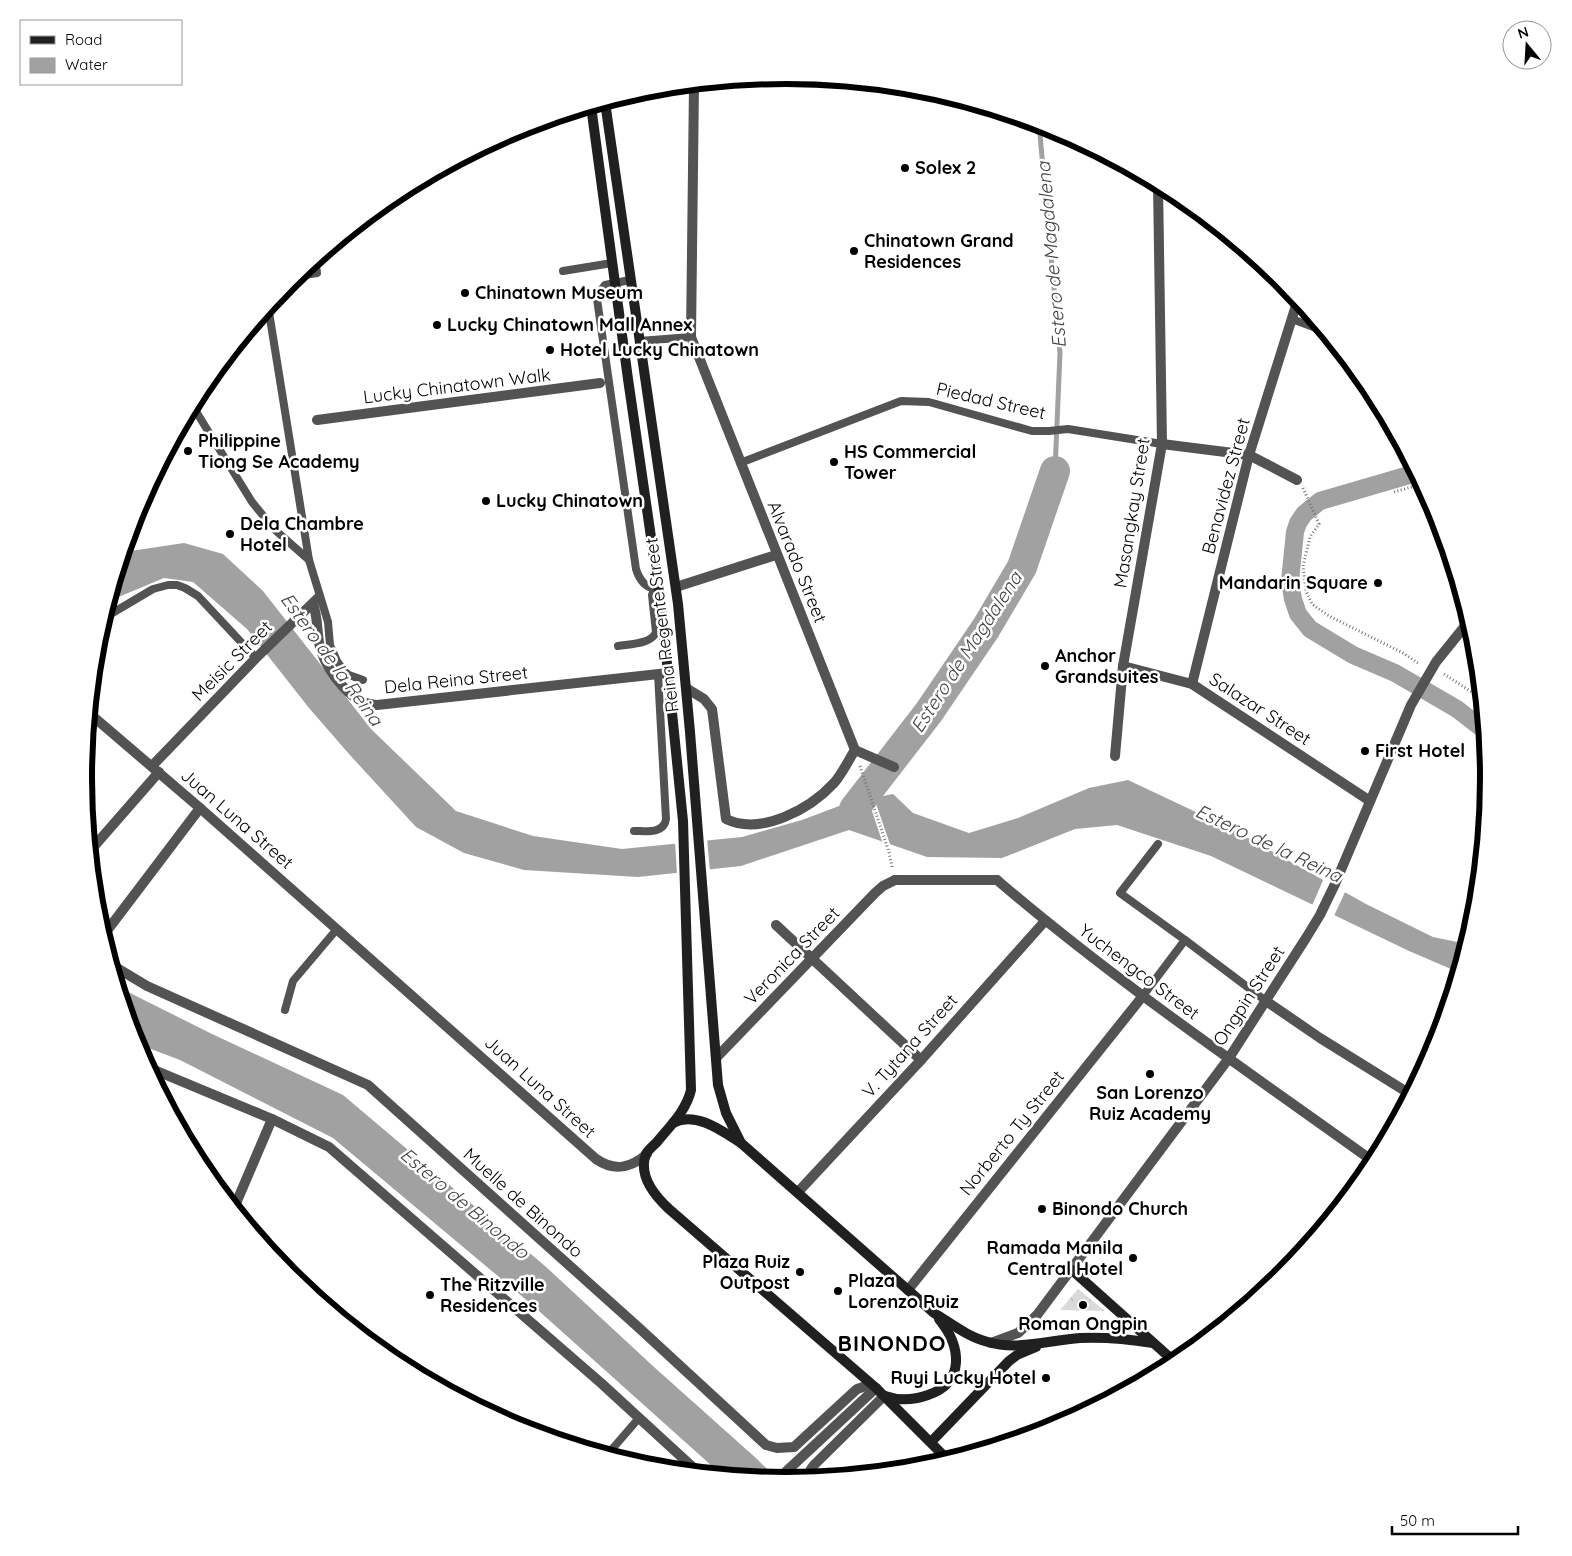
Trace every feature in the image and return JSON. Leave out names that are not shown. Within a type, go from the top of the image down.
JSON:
[{"type":"main road","name":"Reina Regente Street","points":[[606,107],[676,587],[718,1085],[723,1107],[741,1143]]},
{"type":"main road","name":"Reina Regente Street","points":[[592,112],[657,588],[663,673],[683,821],[686,873],[691,1090],[686,1105],[646,1154]]},
{"type":"main road","points":[[671,1124],[685,1120],[699,1121],[716,1128],[741,1143],[934,1313],[968,1334],[991,1343],[1024,1345],[1081,1338],[1129,1339],[1153,1343]]},
{"type":"main road","points":[[646,1154],[648,1183],[660,1201],[876,1388],[943,1454]]},
{"type":"main road","points":[[1072,1270],[1169,1357]]},
{"type":"main road","points":[[884,1396],[909,1400],[924,1397],[941,1389],[953,1376],[957,1359],[956,1351],[946,1328],[934,1313]]},
{"type":"main road","points":[[931,1442],[1009,1361],[1026,1350],[1046,1343]]},
{"type":"street","name":"Alvarado Street","points":[[694,90],[691,337],[855,750]]},
{"type":"street","name":"Masangkay Street","points":[[1115,756],[1123,666],[1162,444],[1158,192]]},
{"type":"street","name":"Benavidez Street","points":[[1192,684],[1249,455],[1296,307]]},
{"type":"street","name":"Lucky Chinatown Walk","points":[[317,420],[600,383]]},
{"type":"street","name":"Piedad Street","points":[[1162,444],[1249,455],[1297,480]]},
{"type":"street","points":[[676,587],[776,555]]},
{"type":"street","name":"Meisic Street","points":[[95,844],[156,769],[260,656],[316,601]]},
{"type":"street","name":"Dela Reina Street","points":[[316,601],[321,650],[327,664],[343,686],[354,696],[368,704],[378,705],[663,673]]},
{"type":"street","name":"Ongpin Street","points":[[991,1343],[1018,1333],[1028,1324],[1072,1270],[1229,1058],[1320,915],[1411,705],[1428,673],[1464,628]]},
{"type":"street","name":"Salazar Street","points":[[1123,666],[1192,684],[1370,801]]},
{"type":"street","points":[[686,688],[704,699],[712,708],[726,819],[736,824],[769,823],[815,801],[835,781],[855,750],[894,767]]},
{"type":"street","name":"Juan Luna Street","points":[[95,718],[156,769],[596,1159],[604,1165],[622,1168],[636,1162],[646,1154]]},
{"type":"street","points":[[108,929],[200,808]]},
{"type":"street","name":"Veronica Street","points":[[716,1058],[874,893],[894,880]]},
{"type":"street","name":"Yuchengco Street","points":[[894,880],[997,880],[1045,921],[1142,997],[1367,1157]]},
{"type":"street","name":"V. Tytana Street","points":[[798,1192],[921,1060],[1045,921]]},
{"type":"street","points":[[776,925],[921,1060]]},
{"type":"street","name":"Muelle de Binondo","points":[[119,969],[147,986],[368,1086],[638,1327],[766,1445],[777,1448],[794,1447],[857,1389],[866,1386],[876,1388]]},
{"type":"street","name":"Norberto Ty Street","points":[[908,1290],[1142,997]]},
{"type":"street","points":[[1266,1001],[1320,1038],[1406,1091]]},
{"type":"street","points":[[157,1071],[272,1120],[329,1147],[601,1383],[691,1465]]},
{"type":"street","points":[[236,1203],[272,1120]]},
{"type":"street","points":[[786,1472],[876,1388]]},
{"type":"street","points":[[811,1471],[814,1465],[884,1396]]},
{"type":"lane","points":[[563,271],[612,263]]},
{"type":"lane","points":[[308,275],[318,273],[317,267]]},
{"type":"lane","points":[[618,646],[650,640],[655,636],[656,632],[652,595],[657,588],[649,587],[643,583],[638,577],[636,569],[597,299],[598,292],[608,283],[630,280]]},
{"type":"lane","points":[[269,314],[316,601],[328,622],[330,645],[334,656],[344,671],[363,680]]},
{"type":"lane","points":[[1292,319],[1314,327]]},
{"type":"lane","points":[[639,341],[691,337]]},
{"type":"lane","name":"Piedad Street","points":[[740,463],[901,401],[928,402],[1032,431],[1068,429],[1162,444]]},
{"type":"lane","points":[[197,412],[252,502],[274,529],[309,560]]},
{"type":"lane","points":[[112,614],[153,589],[177,585],[198,596],[260,656]]},
{"type":"lane","points":[[634,831],[656,830],[665,825],[663,673]]},
{"type":"lane","points":[[1158,844],[1120,893],[1266,1001]]},
{"type":"lane","points":[[285,1010],[294,981],[337,930]]},
{"type":"lane","points":[[1142,997],[1185,940]]},
{"type":"lane","points":[[611,1450],[639,1418]]},
{"type":"path","points":[[1394,492],[1416,486]]},
{"type":"path","points":[[1305,490],[1319,524],[1310,537],[1304,566],[1306,591],[1312,604],[1329,616],[1418,663],[1420,659],[1425,662],[1436,662],[1440,671],[1475,694]]},
{"type":"path","points":[[862,772],[889,852]]},
{"type":"green space","points":[[1078,1289],[1105,1311],[1060,1310]]},
{"type":"water","points":[[184,543],[223,554],[263,591],[371,729],[456,811],[533,836],[622,849],[742,837],[802,820],[847,803],[893,794],[913,813],[969,833],[1018,818],[1089,788],[1128,780],[1234,830],[1366,904],[1433,937],[1460,943],[1457,958],[1453,970],[1409,951],[1211,856],[1117,825],[1075,829],[1002,858],[927,857],[849,830],[741,866],[638,877],[524,870],[464,853],[416,827],[309,708],[247,629],[193,582],[164,578],[115,599],[130,551]]},
{"type":"water","name":"Estero de Binondo","points":[[126,991],[212,1034],[343,1095],[545,1266],[770,1472],[714,1468],[530,1303],[333,1138],[180,1060],[146,1047]]},
{"type":"pier","points":[[873,795],[891,847],[883,844],[867,796]]},
{"type":"pier","points":[[707,838],[710,872],[677,874],[675,841]]},
{"type":"pier","points":[[1324,878],[1346,890],[1333,918],[1311,908]]},
{"type":"waterway","name":"Estero de Magdalena","points":[[1040,132],[1060,353],[1055,471]]},
{"type":"waterway","name":"Estero de Magdalena","points":[[854,809],[929,712],[986,628],[1022,567],[1055,471]]},
{"type":"waterway","points":[[1411,475],[1320,501],[1304,514],[1295,532],[1290,581],[1293,599],[1298,614],[1310,629],[1353,655],[1395,673],[1457,709],[1478,725]]},
{"type":"place","name":"Solex 2","points":[[905,168]]},
{"type":"place","name":"Chinatown Grand Residences","points":[[854,251]]},
{"type":"place","name":"Chinatown Museum","points":[[465,293]]},
{"type":"place","name":"Lucky Chinatown Mall Annex","points":[[437,325]]},
{"type":"place","name":"Hotel Lucky Chinatown","points":[[550,350]]},
{"type":"place","name":"Philippine Tiong Se Academy","points":[[188,451]]},
{"type":"place","name":"HS Commercial Tower","points":[[834,462]]},
{"type":"place","name":"Lucky Chinatown","points":[[486,501]]},
{"type":"place","name":"Dela Chambre Hotel","points":[[230,534]]},
{"type":"place","name":"Mandarin Square","points":[[1378,583]]},
{"type":"place","name":"Anchor Grandsuites","points":[[1045,666]]},
{"type":"place","name":"First Hotel","points":[[1365,751]]},
{"type":"place","name":"San Lorenzo Ruiz Academy","points":[[1150,1074]]},
{"type":"place","name":"Binondo Church","points":[[1042,1209]]},
{"type":"place","name":"Ramada Manila Central Hotel","points":[[1133,1258]]},
{"type":"place","name":"Plaza Ruiz Outpost","points":[[800,1272]]},
{"type":"place","name":"Plaza Lorenzo Ruiz","points":[[838,1291]]},
{"type":"place","name":"The Ritzville Residences","points":[[430,1295]]},
{"type":"place","name":"Roman Ongpin","points":[[1083,1305]]},
{"type":"place","name":"Ruyi Lucky Hotel","points":[[1046,1378]]},
{"type":"district","name":"BINONDO","points":[[892,1343]]},
{"type":"water label","name":"Estero de la Reina","points":[[332,659]]},
{"type":"water label","name":"Estero de la Reina","points":[[1269,843]]}]
